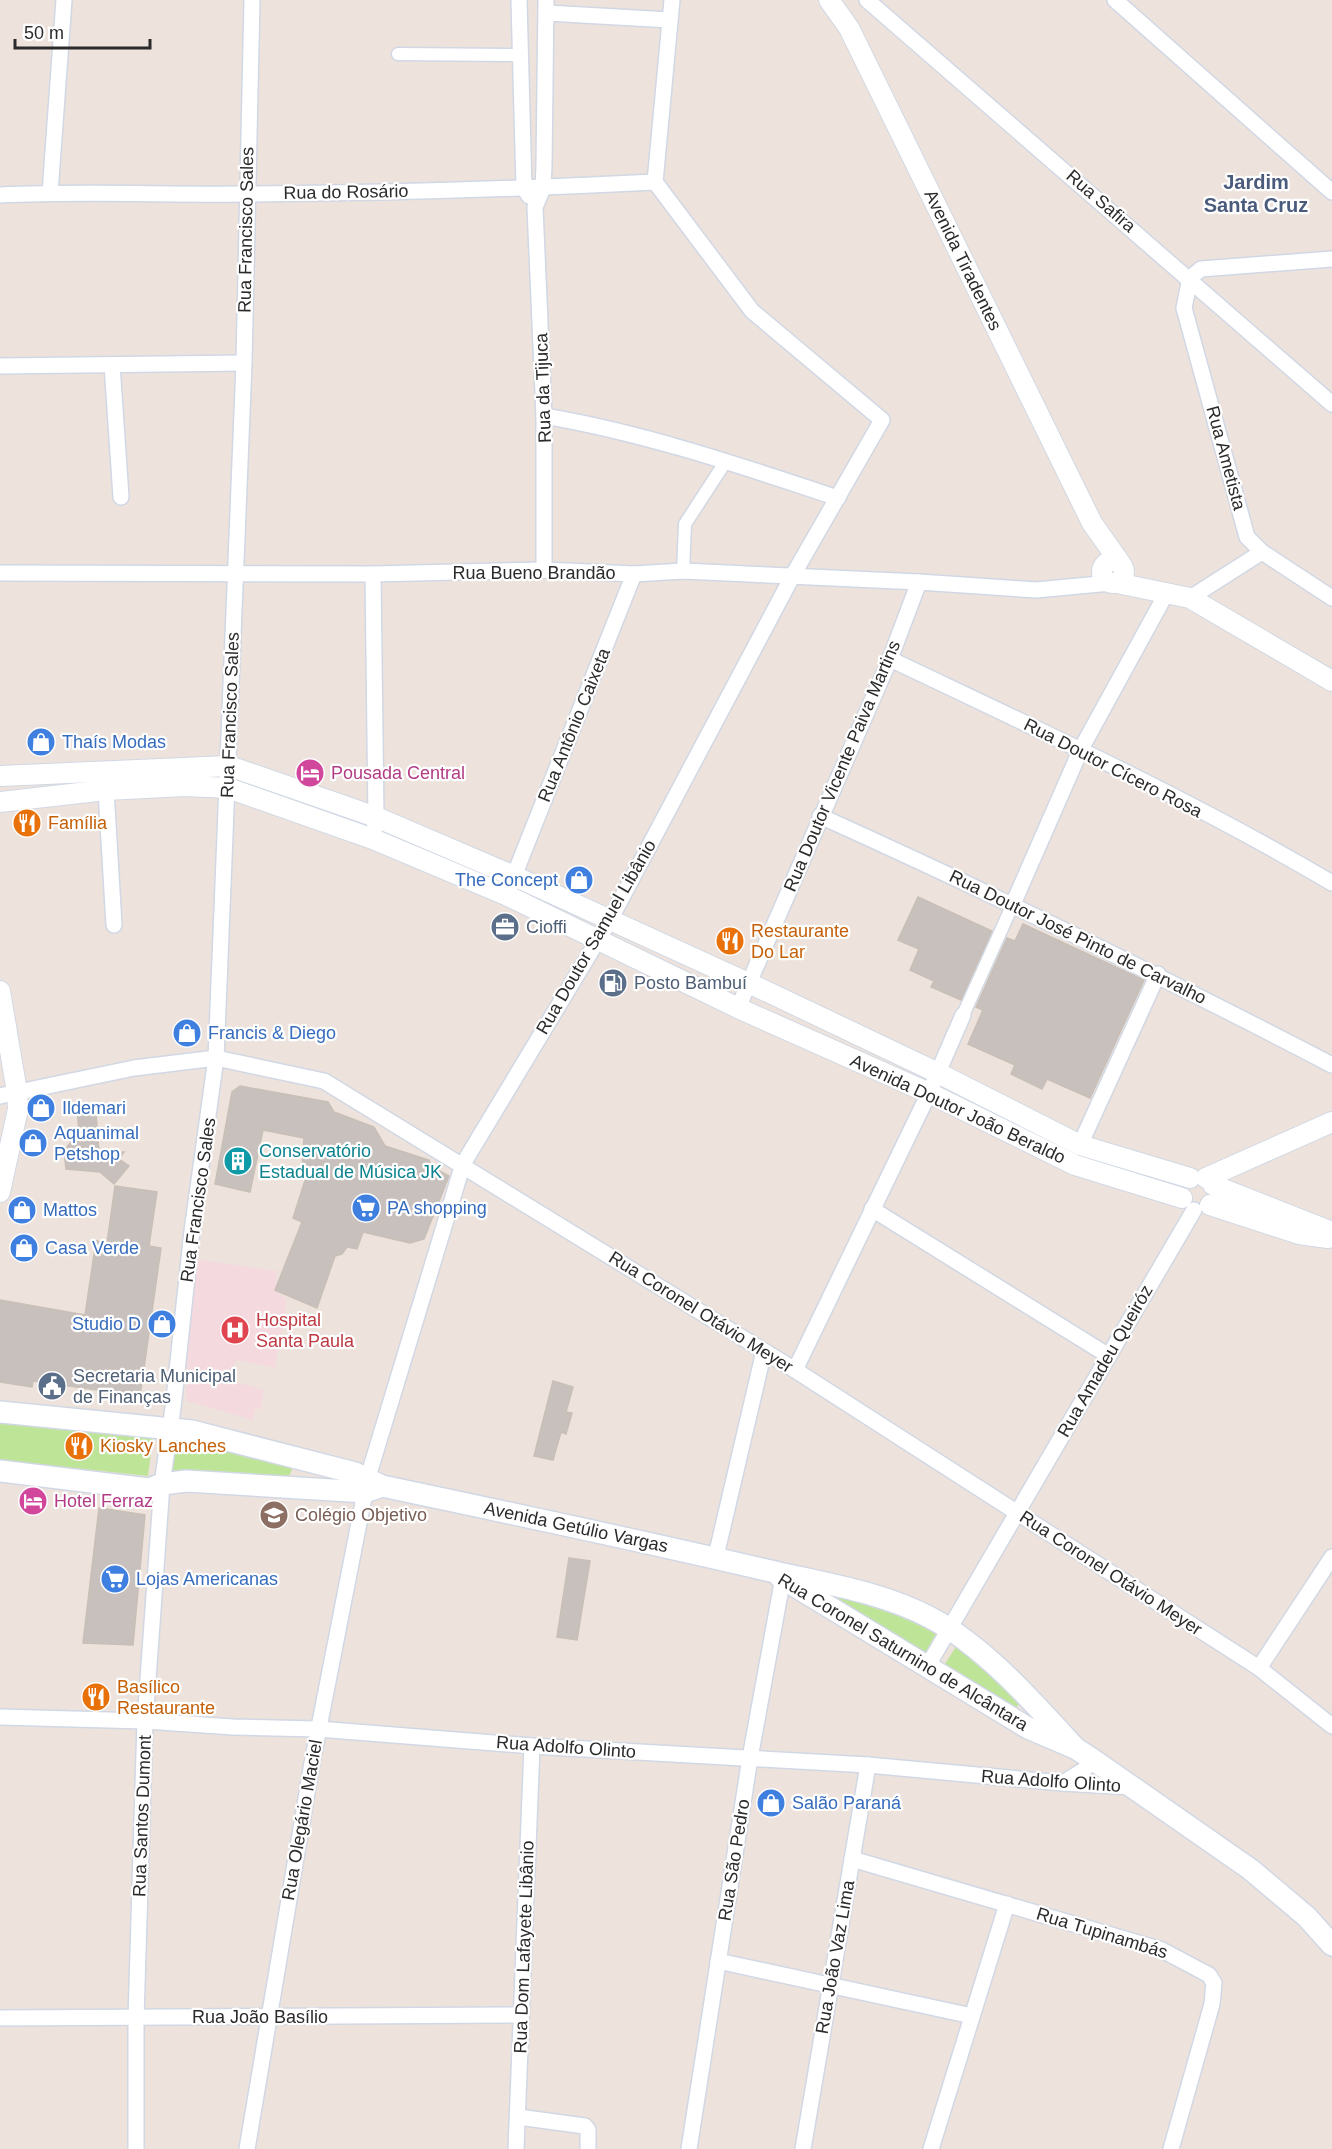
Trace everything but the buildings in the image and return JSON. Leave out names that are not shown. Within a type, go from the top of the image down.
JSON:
[{"type":"main road","name":"Avenida Getúlio Vargas","points":[[0,1412],[171,1428],[293,1456],[372,1485],[716,1556],[778,1574]]},
{"type":"main road","points":[[288,1488],[296,1478],[297,1470],[293,1456]]},
{"type":"main road","name":"Avenida Getúlio Vargas","points":[[0,1471],[149,1489],[162,1484],[186,1481],[288,1488],[372,1485]]},
{"type":"main road","name":"Rua Coronel Saturnino de Alcântara","points":[[778,1574],[862,1592],[909,1608],[950,1630],[1019,1690],[1083,1753],[1281,1893],[1332,1945]]},
{"type":"main road","name":"Rua Coronel Saturnino de Alcântara","points":[[778,1574],[1028,1728],[1083,1753]]},
{"type":"street","points":[[50,193],[64,0]]},
{"type":"street","name":"Rua Francisco Sales","points":[[162,1484],[171,1428],[192,1232],[216,1058],[244,363],[252,0]]},
{"type":"street","name":"Rua da Tijuca","points":[[519,0],[524,188],[535,207]]},
{"type":"street","points":[[655,182],[672,0]]},
{"type":"street","name":"Avenida Tiradentes","points":[[829,0],[849,28],[1092,523],[1113,573]]},
{"type":"street","name":"Rua Safira","points":[[867,0],[1190,278],[1332,404]]},
{"type":"street","points":[[1115,0],[1332,192]]},
{"type":"street","points":[[546,6],[670,20]]},
{"type":"street","name":"Rua da Tijuca","points":[[544,570],[544,416],[535,207],[543,188],[546,6]]},
{"type":"street","points":[[398,54],[519,55]]},
{"type":"street","name":"Rua do Rosário","points":[[0,195],[246,194],[543,188],[655,182]]},
{"type":"street","name":"Rua Doutor Samuel Libânio","points":[[372,1485],[463,1164],[610,920],[793,575],[882,420],[753,311],[655,182]]},
{"type":"street","points":[[1190,278],[1201,269],[1332,259]]},
{"type":"street","name":"Rua Ametista","points":[[1190,278],[1184,308],[1247,537],[1262,552],[1332,598]]},
{"type":"street","points":[[0,366],[244,363]]},
{"type":"street","points":[[112,365],[121,497]]},
{"type":"street","points":[[544,416],[590,424],[726,461],[838,498]]},
{"type":"street","points":[[683,571],[685,524],[726,461]]},
{"type":"street","points":[[1190,598],[1262,552]]},
{"type":"street","name":"Rua Bueno Brandão","points":[[0,573],[235,571],[373,574],[544,570],[634,574],[683,571],[793,575],[1036,590],[1068,588],[1113,573]]},
{"type":"street","points":[[1113,573],[1157,591],[1190,598],[1332,681]]},
{"type":"street","points":[[373,574],[376,817],[373,838]]},
{"type":"street","name":"Rua Antônio Caixeta","points":[[513,876],[634,574]]},
{"type":"street","name":"Rua Doutor Vicente Paiva Martins","points":[[750,983],[820,816],[890,659],[919,582]]},
{"type":"street","points":[[795,1370],[929,1093],[1081,749],[1157,591]]},
{"type":"street","name":"Rua Doutor Cícero Rosa","points":[[890,659],[1081,749],[1290,858],[1332,883]]},
{"type":"street","name":"Avenida Doutor João Beraldo","points":[[0,776],[229,766],[376,817],[513,876],[750,983],[938,1073],[1080,1145],[1203,1180],[1332,1232]]},
{"type":"street","name":"Avenida Doutor João Beraldo","points":[[0,802],[106,790],[185,786],[228,788],[373,838],[506,895],[738,1008],[929,1093],[1076,1165],[1195,1204],[1299,1234],[1332,1238]]},
{"type":"street","points":[[106,790],[114,925]]},
{"type":"street","name":"Rua Doutor José Pinto de Carvalho","points":[[820,816],[1013,904],[1158,974],[1332,1065]]},
{"type":"street","points":[[506,895],[513,876]]},
{"type":"street","points":[[1080,1145],[1158,974]]},
{"type":"street","points":[[738,1008],[750,983]]},
{"type":"street","points":[[0,991],[9,1094],[18,1109],[0,1192]]},
{"type":"street","name":"Rua Coronel Otávio Meyer","points":[[9,1094],[134,1068],[216,1058],[324,1081],[463,1164],[795,1370],[1259,1668],[1332,1726]]},
{"type":"street","points":[[1203,1180],[1215,1196],[1195,1204],[1182,1187],[1203,1180],[1332,1122]]},
{"type":"street","name":"Rua Amadeu Queiróz","points":[[927,1667],[1195,1204]]},
{"type":"street","points":[[872,1209],[1109,1356]]},
{"type":"street","points":[[716,1556],[764,1351]]},
{"type":"street","name":"Rua Santos Dumont","points":[[136,2149],[136,2018],[145,1721],[162,1484]]},
{"type":"street","name":"Rua Olegário Maciel","points":[[247,2149],[318,1729],[372,1485]]},
{"type":"street","points":[[1259,1668],[1332,1557]]},
{"type":"street","name":"Rua São Pedro","points":[[689,2149],[778,1574]]},
{"type":"street","name":"Rua Adolfo Olinto","points":[[0,1718],[145,1721],[233,1727],[318,1729],[532,1746],[868,1765],[1063,1784],[1132,1787]]},
{"type":"street","name":"Rua Dom Lafayete Libânio","points":[[516,2149],[532,1746]]},
{"type":"street","points":[[1063,1784],[1084,1770],[1083,1753]]},
{"type":"street","name":"Rua João Vaz Lima","points":[[803,2149],[868,1765]]},
{"type":"street","name":"Rua Tupinambás","points":[[852,1859],[1162,1950],[1209,1975],[1214,1983],[1212,2004],[1171,2149]]},
{"type":"street","points":[[931,2149],[1007,1904]]},
{"type":"street","points":[[718,1960],[831,1983],[972,2016]]},
{"type":"street","name":"Rua João Basílio","points":[[0,2018],[520,2015]]},
{"type":"street","points":[[518,2117],[585,2126],[588,2130],[588,2149]]},
{"type":"shaded area","name":"Hospital Santa Paula","points":[[189,1258],[277,1271],[275,1290],[287,1300],[275,1368],[237,1360],[224,1379],[264,1390],[261,1409],[255,1409],[253,1420],[186,1401]]},
{"type":"green space","points":[[0,1418],[153,1437],[148,1476],[0,1460]]},
{"type":"green space","points":[[175,1434],[288,1460],[292,1470],[286,1482],[169,1474]]},
{"type":"green space","points":[[839,1593],[940,1629],[925,1654],[837,1598]]},
{"type":"green space","points":[[959,1642],[1021,1702],[1013,1711],[945,1664]]},
{"type":"place","name":"Thaís Modas","points":[[41,742]]},
{"type":"place","name":"Pousada Central","points":[[310,773]]},
{"type":"place","name":"Família","points":[[27,823]]},
{"type":"place","name":"The Concept","points":[[579,880]]},
{"type":"place","name":"Cioffi","points":[[505,927]]},
{"type":"place","name":"Restaurante Do Lar","points":[[730,941]]},
{"type":"place","name":"Posto Bambuí","points":[[613,983]]},
{"type":"place","name":"Francis & Diego","points":[[187,1033]]},
{"type":"place","name":"Ildemari","points":[[41,1108]]},
{"type":"place","name":"Aquanimal Petshop","points":[[33,1143]]},
{"type":"place","name":"Conservatório Estadual de Música JK","points":[[238,1161]]},
{"type":"place","name":"PA shopping","points":[[366,1208]]},
{"type":"place","name":"Mattos","points":[[22,1210]]},
{"type":"place","name":"Casa Verde","points":[[24,1248]]},
{"type":"place","name":"Studio D","points":[[162,1324]]},
{"type":"place","name":"Hospital Santa Paula","points":[[235,1330]]},
{"type":"place","name":"Secretaria Municipal de Finanças","points":[[52,1386]]},
{"type":"place","name":"Kiosky Lanches","points":[[79,1446]]},
{"type":"place","name":"Hotel Ferraz","points":[[33,1501]]},
{"type":"place","name":"Colégio Objetivo","points":[[274,1515]]},
{"type":"place","name":"Lojas Americanas","points":[[115,1579]]},
{"type":"place","name":"Basílico Restaurante","points":[[96,1697]]},
{"type":"place","name":"Salão Paraná","points":[[771,1803]]},
{"type":"district","name":"Jardim Santa Cruz","points":[[1256,194]]}]
